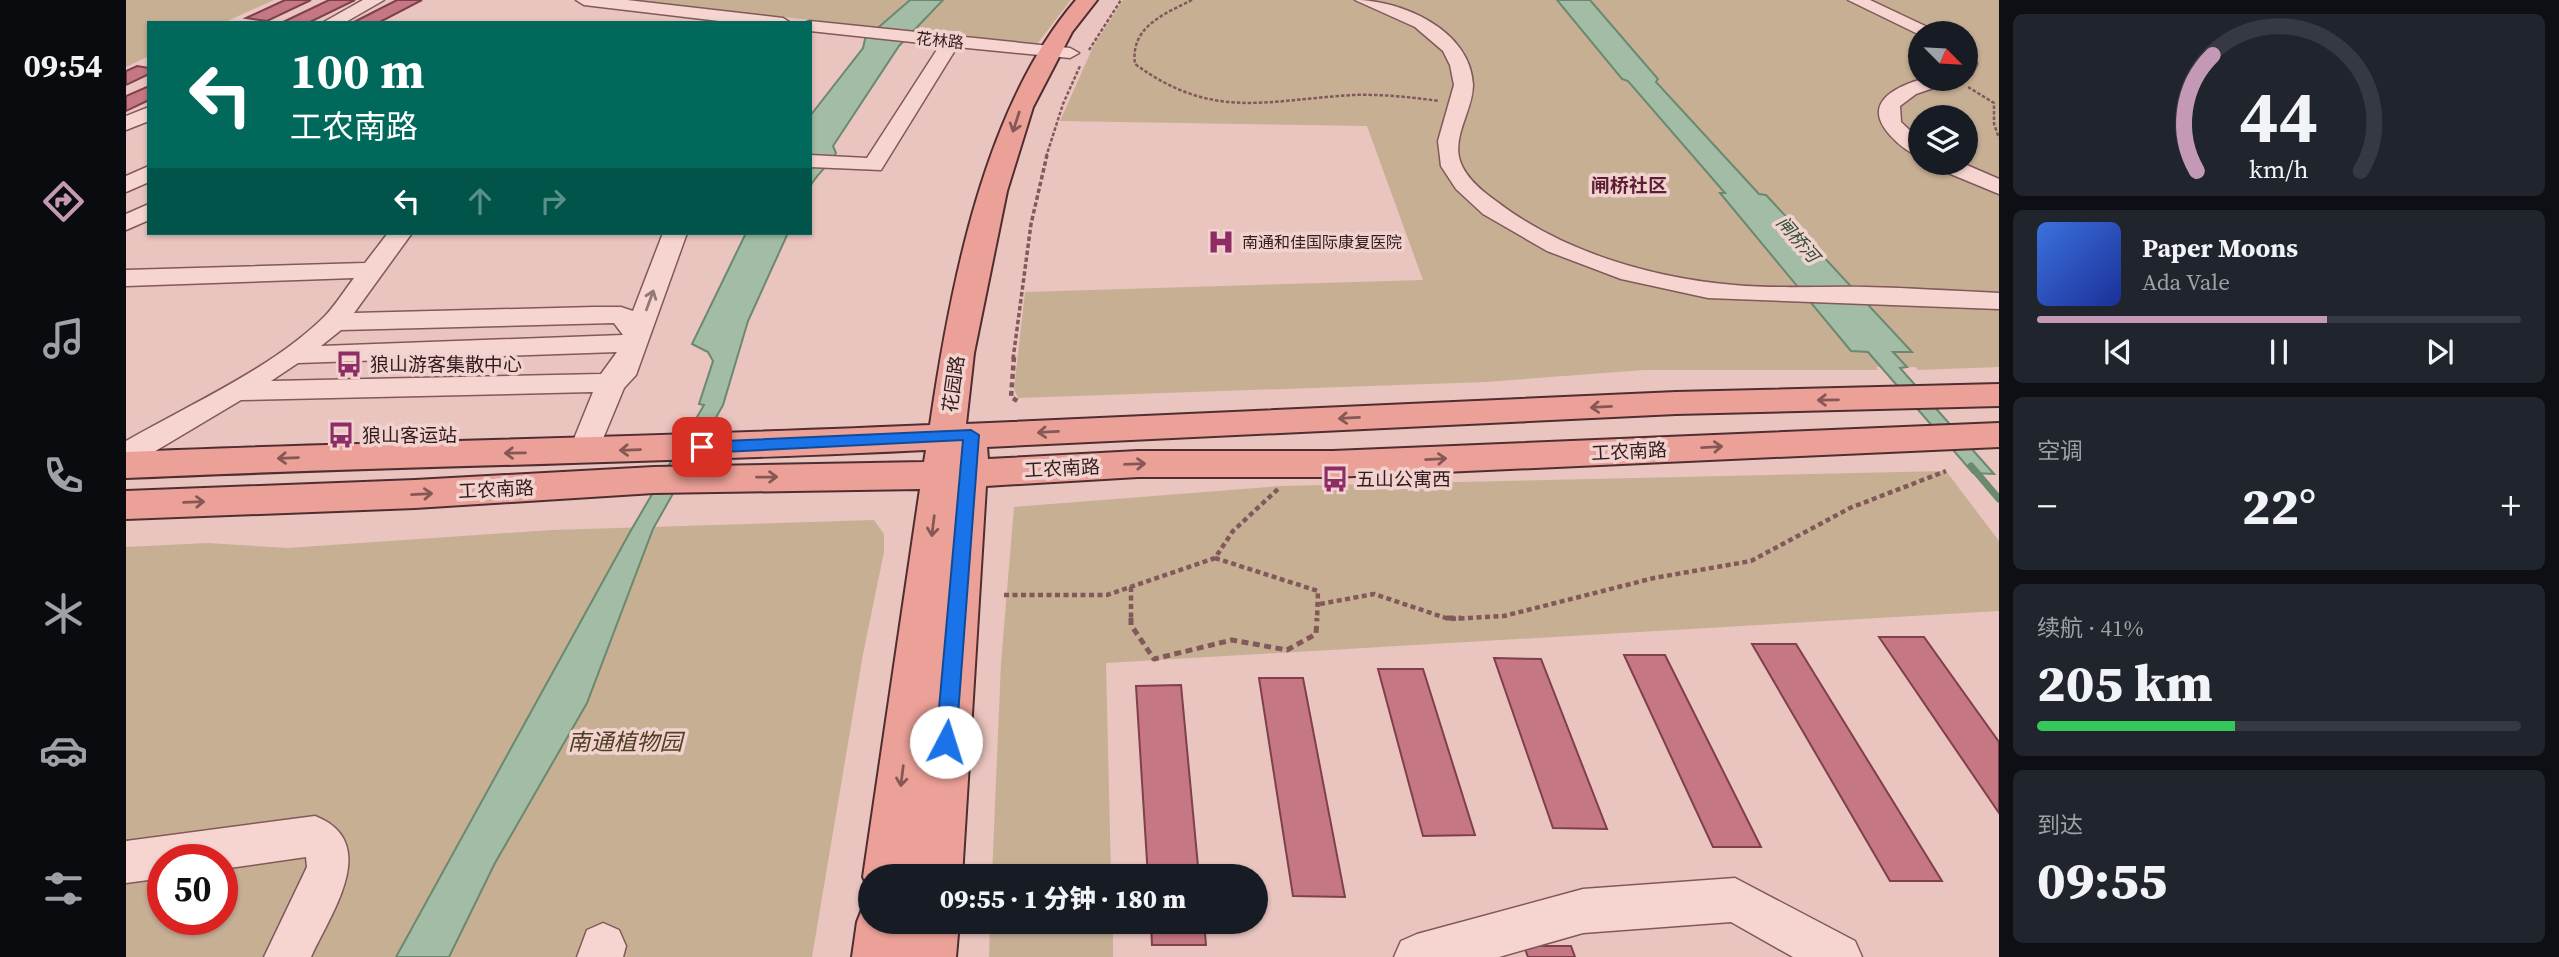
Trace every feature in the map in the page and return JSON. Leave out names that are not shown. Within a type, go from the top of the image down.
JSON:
[{"type":"main road","name":"花园路","points":[[892,864],[956,454],[981,354],[1015,191],[1060,52],[1062,30],[1087,0]]},
{"type":"main road","name":"花园路","points":[[1060,52],[1083,29],[1105,0]]},
{"type":"main road","name":"工农南路","points":[[126,465],[335,456],[583,451],[692,458],[956,454],[1676,403],[1999,395]]},
{"type":"main road","name":"工农南路","points":[[956,454],[1138,464],[1333,464],[1991,435]]},
{"type":"main road","name":"花园路","points":[[936,864],[956,454]]},
{"type":"main road","name":"工农南路","points":[[126,505],[415,494],[654,480],[692,458]]},
{"type":"main road","points":[[880,957],[883,934]]},
{"type":"main road","points":[[928,957],[930,934]]},
{"type":"street","points":[[334,21],[376,0]]},
{"type":"street","points":[[584,0],[766,21]]},
{"type":"street","points":[[1363,0],[1425,27],[1456,53],[1465,78],[1461,104],[1448,134],[1447,158],[1466,186],[1491,209],[1523,229],[1573,254],[1648,278],[1731,293],[1999,301]]},
{"type":"street","points":[[1856,0],[1908,23]]},
{"type":"street","points":[[637,21],[656,8]]},
{"type":"street","name":"花林路","points":[[812,26],[1060,52]]},
{"type":"street","points":[[812,161],[873,165],[951,41]]},
{"type":"street","points":[[1908,90],[1891,102],[1889,111],[1894,128],[1908,140]]},
{"type":"street","points":[[126,124],[147,114]]},
{"type":"street","points":[[126,185],[147,174]]},
{"type":"street","points":[[1972,175],[1999,187]]},
{"type":"street","points":[[126,455],[294,355],[327,328],[398,235]]},
{"type":"street","points":[[245,385],[622,375],[675,235]]},
{"type":"street","points":[[126,278],[372,270]]},
{"type":"street","points":[[327,328],[631,335]]},
{"type":"street","points":[[583,451],[631,335]]},
{"type":"street","points":[[294,355],[631,335]]},
{"type":"street","points":[[126,862],[315,836],[326,847],[329,868],[287,957]]},
{"type":"street","points":[[1417,957],[1583,911],[1735,900],[1839,957]]},
{"type":"path","points":[[1019,402],[1011,397],[1010,389],[1022,288],[1041,173],[1053,130],[1078,70],[1121,0]]},
{"type":"path","points":[[1192,0],[1147,26],[1135,47],[1135,64],[1174,92],[1233,104],[1279,105],[1368,95],[1461,104]]},
{"type":"path","points":[[1978,89],[1994,103],[1994,124],[1999,138]]},
{"type":"path","points":[[1320,604],[1374,594],[1449,619],[1504,616],[1654,578],[1751,561],[1850,508],[1946,471]]},
{"type":"path","points":[[1216,558],[1233,531],[1281,486]]},
{"type":"path","points":[[1004,595],[1107,594],[1216,558],[1318,591],[1320,604],[1316,634],[1287,650],[1232,640],[1154,659],[1131,625],[1131,587]]},
{"type":"green space","points":[[126,0],[274,0],[227,21],[147,21],[147,57],[126,67]]},
{"type":"green space","points":[[624,0],[1071,0],[1037,44]]},
{"type":"green space","points":[[1123,0],[1999,0],[1999,367],[1918,370],[1915,367],[1876,367],[1878,370],[1644,370],[1486,382],[1018,398],[1014,389],[1025,292],[1423,280],[1367,126],[1060,121],[1093,47]]},
{"type":"green space","points":[[1946,471],[1999,541],[1999,611],[1106,663],[1111,864],[993,864],[1001,663],[1014,507],[1281,486]]},
{"type":"green space","name":"南通植物园","points":[[874,520],[884,534],[884,552],[863,654],[812,957],[126,957],[126,547],[207,543],[287,548],[552,530]]},
{"type":"green space","points":[[990,934],[1113,934],[1113,957],[989,957]]},
{"type":"water","points":[[910,0],[943,0],[899,46],[833,146],[836,153],[812,183],[812,113],[863,48],[865,39]]},
{"type":"water","points":[[1557,0],[1590,0],[1658,79],[1656,82],[1759,194],[1766,195],[1912,352],[1893,352],[1907,367],[1900,368],[1994,474],[1973,473],[1868,352],[1851,351],[1720,193],[1725,193],[1628,81],[1622,79]]},
{"type":"water","points":[[745,235],[787,235],[748,321],[723,405],[653,529],[587,703],[495,863],[449,957],[396,957],[630,532],[704,405],[699,404],[713,361],[708,352],[692,344]]},
{"type":"building","points":[[285,0],[311,0],[267,21],[246,18]]},
{"type":"building","points":[[329,0],[355,0],[312,21],[285,21]]},
{"type":"building","points":[[397,0],[422,0],[382,21],[356,21]]},
{"type":"building","points":[[137,66],[147,68],[147,75],[126,85],[126,71]]},
{"type":"building","points":[[147,87],[147,101],[126,111],[126,96]]},
{"type":"building","points":[[1879,637],[1924,637],[1999,742],[1999,813]]},
{"type":"building","points":[[1752,644],[1796,644],[1942,881],[1890,881]]},
{"type":"building","points":[[1624,655],[1665,655],[1761,847],[1713,847]]},
{"type":"building","points":[[1494,658],[1541,659],[1607,829],[1553,828]]},
{"type":"building","points":[[1378,669],[1423,669],[1475,835],[1423,836]]},
{"type":"building","points":[[1259,678],[1303,678],[1345,897],[1293,896]]},
{"type":"building","points":[[1181,685],[1198,864],[1147,864],[1136,686]]},
{"type":"building","points":[[1152,934],[1205,934],[1206,945],[1152,945]]},
{"type":"building","points":[[1524,946],[1571,946],[1575,957],[1528,957]]},
{"type":"waterway","name":"闸桥河","points":[[1971,466],[1999,499]]},
{"type":"place","name":"南通和佳国际康复医院","points":[[1221,242]]},
{"type":"place","name":"狼山游客集散中心","points":[[349,364]]},
{"type":"place","name":"狼山客运站","points":[[341,435]]},
{"type":"place","name":"五山公寓西","points":[[1335,479]]},
{"type":"district","name":"闸桥社区","points":[[1629,185]]},
{"type":"route","points":[[702,447],[946,434],[971,435],[946,742]]}]
